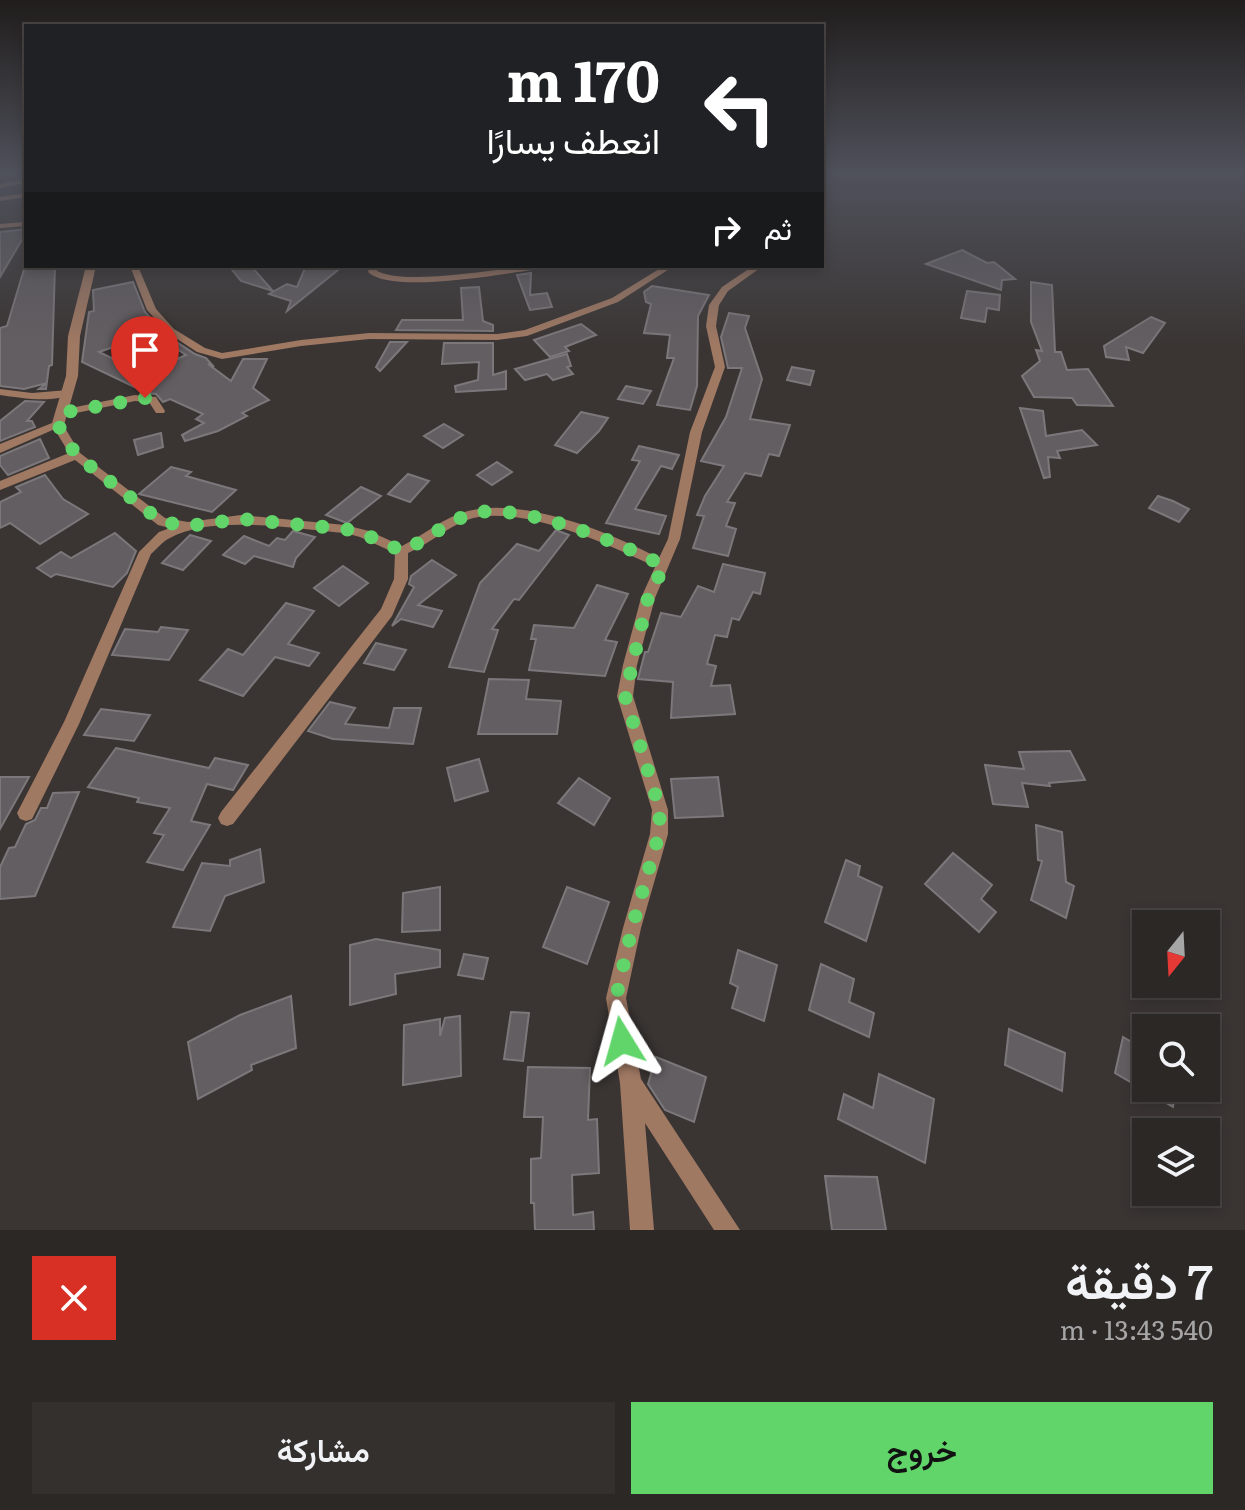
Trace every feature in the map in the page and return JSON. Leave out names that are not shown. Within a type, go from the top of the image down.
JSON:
[{"type":"street","points":[[91,268],[74,336],[68,393],[60,419],[76,455],[162,522],[188,526]]},
{"type":"street","points":[[135,268],[152,310],[171,331],[201,350],[222,356],[369,336],[497,337],[527,333],[615,300],[667,268]]},
{"type":"street","points":[[373,268],[372,272],[376,275],[407,280],[521,268]]},
{"type":"street","points":[[642,1230],[631,1083],[616,998],[659,834],[660,810],[625,696],[648,598],[674,539],[696,432],[720,367],[711,326],[714,305],[725,289],[756,268]]},
{"type":"street","points":[[0,392],[32,396],[68,393]]},
{"type":"street","points":[[0,449],[60,419],[135,398],[152,399],[160,411]]},
{"type":"street","points":[[0,486],[76,455]]},
{"type":"street","points":[[402,551],[470,513],[491,513],[557,523],[616,542],[664,566]]},
{"type":"street","points":[[26,813],[71,724],[146,552],[164,535],[188,526],[241,519],[345,529],[402,551]]},
{"type":"street","points":[[227,818],[387,612],[401,579],[402,551]]},
{"type":"street","points":[[631,1083],[728,1230]]},
{"type":"building","points":[[24,230],[24,236],[0,277],[0,232]]},
{"type":"building","points":[[962,250],[987,263],[994,262],[1015,279],[1002,280],[1001,290],[926,264]]},
{"type":"building","points":[[24,268],[55,268],[52,365],[49,366],[47,383],[24,389],[0,386],[0,328],[7,326]]},
{"type":"building","points":[[231,268],[253,268],[273,291],[241,281]]},
{"type":"building","points":[[305,268],[341,268],[287,311],[291,301],[269,294],[287,284],[297,287]]},
{"type":"building","points":[[531,273],[530,295],[547,293],[552,307],[530,310],[517,275]]},
{"type":"building","points":[[133,282],[145,312],[166,335],[206,358],[214,367],[208,364],[231,381],[243,359],[267,359],[253,388],[269,400],[242,413],[247,416],[218,431],[185,441],[182,435],[204,423],[196,419],[203,414],[170,399],[163,402],[156,394],[147,393],[82,362],[89,312],[94,311],[93,290]],"holes":[[[153,333],[186,355],[144,374],[99,352]]]},
{"type":"building","points":[[1031,282],[1052,285],[1055,352],[1061,352],[1067,370],[1088,369],[1113,406],[1077,405],[1072,398],[1034,397],[1022,376],[1040,361],[1036,350],[1042,351],[1031,322]]},
{"type":"building","points":[[652,286],[709,295],[698,316],[697,386],[690,410],[657,405],[674,358],[667,358],[670,335],[644,333],[651,304],[646,302],[644,292]]},
{"type":"building","points":[[479,287],[483,321],[493,325],[493,331],[396,330],[402,320],[463,320],[461,288]]},
{"type":"building","points":[[967,291],[1000,295],[999,310],[987,308],[985,322],[961,318]]},
{"type":"building","points":[[729,313],[749,316],[745,328],[762,379],[750,419],[790,425],[779,456],[769,454],[761,476],[745,473],[727,502],[735,503],[726,526],[736,529],[728,556],[693,548],[704,516],[697,515],[724,466],[701,461],[726,417],[742,368],[728,368],[721,337]]},
{"type":"building","points":[[1151,317],[1165,323],[1143,353],[1126,347],[1129,360],[1106,357],[1104,346]]},
{"type":"building","points":[[581,324],[596,335],[565,347],[569,351],[550,357],[534,340]]},
{"type":"building","points":[[390,342],[407,342],[380,371],[376,367]]},
{"type":"building","points":[[444,343],[493,343],[493,375],[506,371],[506,389],[456,392],[455,386],[478,380],[479,362],[442,364]]},
{"type":"building","points":[[567,354],[571,366],[567,367],[573,374],[553,380],[547,374],[525,380],[515,369]]},
{"type":"building","points":[[792,367],[814,371],[810,385],[787,380]]},
{"type":"building","points":[[626,386],[651,391],[643,404],[618,399]]},
{"type":"building","points":[[25,401],[44,402],[27,421],[32,421],[35,427],[0,441],[0,421]]},
{"type":"building","points":[[1020,408],[1043,411],[1046,436],[1082,430],[1097,445],[1057,451],[1060,458],[1048,457],[1050,477],[1044,478]]},
{"type":"building","points":[[581,412],[608,418],[577,453],[555,445]]},
{"type":"building","points":[[444,424],[463,435],[443,448],[424,436]]},
{"type":"building","points":[[161,433],[163,447],[138,455],[134,440]]},
{"type":"building","points":[[40,439],[49,458],[8,475],[0,465],[0,456]]},
{"type":"building","points":[[639,446],[679,455],[672,469],[661,466],[635,509],[666,516],[659,534],[606,523],[640,461],[632,460]]},
{"type":"building","points":[[497,462],[512,472],[492,485],[477,475]]},
{"type":"building","points":[[171,467],[191,472],[186,476],[236,490],[212,512],[139,494]]},
{"type":"building","points":[[408,474],[429,481],[410,502],[388,494]]},
{"type":"building","points":[[45,475],[63,499],[88,514],[40,544],[10,523],[0,528],[0,502],[21,492],[16,487]]},
{"type":"building","points":[[361,487],[381,496],[347,523],[326,515]]},
{"type":"building","points":[[1158,496],[1189,509],[1179,522],[1149,508]]},
{"type":"building","points":[[556,530],[569,535],[519,600],[514,599],[492,629],[498,630],[484,672],[449,667],[480,583],[517,544],[539,551]]},
{"type":"building","points":[[293,531],[315,537],[296,558],[293,567],[254,556],[245,564],[223,555],[244,536],[269,546],[277,538],[285,540]]},
{"type":"building","points":[[115,533],[136,551],[127,573],[113,587],[56,574],[51,577],[37,568],[61,552],[71,558]]},
{"type":"building","points":[[190,535],[211,541],[183,570],[162,563]]},
{"type":"building","points":[[432,560],[456,575],[418,605],[442,611],[433,627],[401,619],[392,626],[414,587],[409,584],[411,576]]},
{"type":"building","points":[[723,564],[765,573],[760,594],[753,592],[739,620],[732,618],[727,637],[715,635],[707,664],[716,666],[711,686],[730,685],[735,714],[671,718],[673,682],[638,679],[645,652],[648,652],[661,613],[681,617],[698,586],[714,592]]},
{"type":"building","points":[[343,566],[368,583],[339,606],[314,588]]},
{"type":"building","points":[[597,585],[628,594],[605,640],[617,642],[605,676],[529,670],[536,639],[531,639],[534,625],[574,628]]},
{"type":"building","points":[[286,603],[314,611],[288,644],[319,653],[309,666],[275,657],[243,696],[200,680],[228,649],[243,655]]},
{"type":"building","points":[[161,627],[188,630],[169,660],[112,655],[125,629],[158,632]]},
{"type":"building","points":[[376,643],[406,650],[394,670],[364,663]]},
{"type":"building","points":[[489,679],[529,680],[526,699],[561,701],[557,734],[478,734]]},
{"type":"building","points":[[330,702],[355,708],[345,724],[389,728],[394,708],[421,708],[413,744],[333,739],[308,731]]},
{"type":"building","points":[[101,709],[150,715],[134,741],[84,735]]},
{"type":"building","points":[[116,748],[209,768],[215,758],[248,765],[233,790],[207,784],[191,821],[210,825],[183,870],[147,862],[164,835],[154,833],[170,808],[88,787]]},
{"type":"building","points":[[1070,751],[1085,780],[1049,783],[1050,786],[1022,783],[1028,807],[993,804],[985,765],[1024,769],[1019,752]]},
{"type":"building","points":[[479,759],[488,791],[455,801],[447,768]]},
{"type":"building","points":[[0,777],[29,777],[0,829]]},
{"type":"building","points":[[718,777],[723,816],[675,818],[671,779]]},
{"type":"building","points":[[579,778],[610,798],[594,825],[558,803]]},
{"type":"building","points":[[79,792],[35,896],[0,899],[0,867],[9,848],[15,847],[26,824],[35,820],[41,808],[47,808],[53,793]]},
{"type":"building","points":[[1036,825],[1062,832],[1066,882],[1074,886],[1066,918],[1031,900],[1042,861],[1038,860]]},
{"type":"building","points":[[260,849],[264,882],[225,896],[210,931],[173,927],[202,863],[230,866],[230,860]]},
{"type":"building","points":[[953,853],[992,885],[981,899],[996,912],[979,932],[925,884]]},
{"type":"building","points":[[846,860],[860,866],[858,876],[882,887],[866,941],[825,922]]},
{"type":"building","points":[[440,887],[440,930],[402,932],[403,893]]},
{"type":"building","points":[[567,887],[609,902],[587,964],[543,947]]},
{"type":"building","points":[[376,939],[440,950],[440,967],[395,974],[396,994],[350,1005],[350,945]]},
{"type":"building","points":[[738,950],[777,965],[764,1021],[732,1008],[738,987],[730,983]]},
{"type":"building","points":[[464,954],[488,958],[483,979],[458,975]]},
{"type":"building","points":[[821,964],[854,979],[849,1002],[874,1013],[869,1037],[809,1010]]},
{"type":"building","points":[[291,996],[296,1048],[251,1065],[252,1070],[198,1099],[188,1042],[240,1015]]},
{"type":"building","points":[[511,1012],[529,1013],[523,1061],[504,1059]]},
{"type":"building","points":[[460,1016],[461,1076],[403,1085],[404,1025],[440,1019],[440,1036],[445,1018]]},
{"type":"building","points":[[1009,1029],[1065,1053],[1062,1091],[1005,1065]]},
{"type":"building","points":[[1123,1037],[1132,1042],[1132,1083],[1115,1073]]},
{"type":"building","points":[[656,1057],[706,1077],[694,1122],[665,1110],[648,1084]]},
{"type":"building","points":[[528,1067],[590,1068],[588,1120],[597,1119],[599,1173],[572,1175],[573,1215],[593,1212],[594,1230],[535,1230],[534,1203],[531,1203],[531,1159],[541,1158],[543,1117],[524,1117]]},
{"type":"building","points":[[879,1074],[934,1099],[925,1163],[838,1119],[844,1094],[873,1108]]},
{"type":"building","points":[[825,1176],[877,1177],[886,1230],[832,1230]]},
{"type":"route","points":[[145,398],[61,413],[58,425],[76,455],[162,522],[188,526],[241,519],[345,529],[389,543],[402,551],[470,513],[518,515],[557,523],[616,542],[664,566],[648,598],[625,696],[660,810],[659,834],[616,998],[622,1041]]}]
